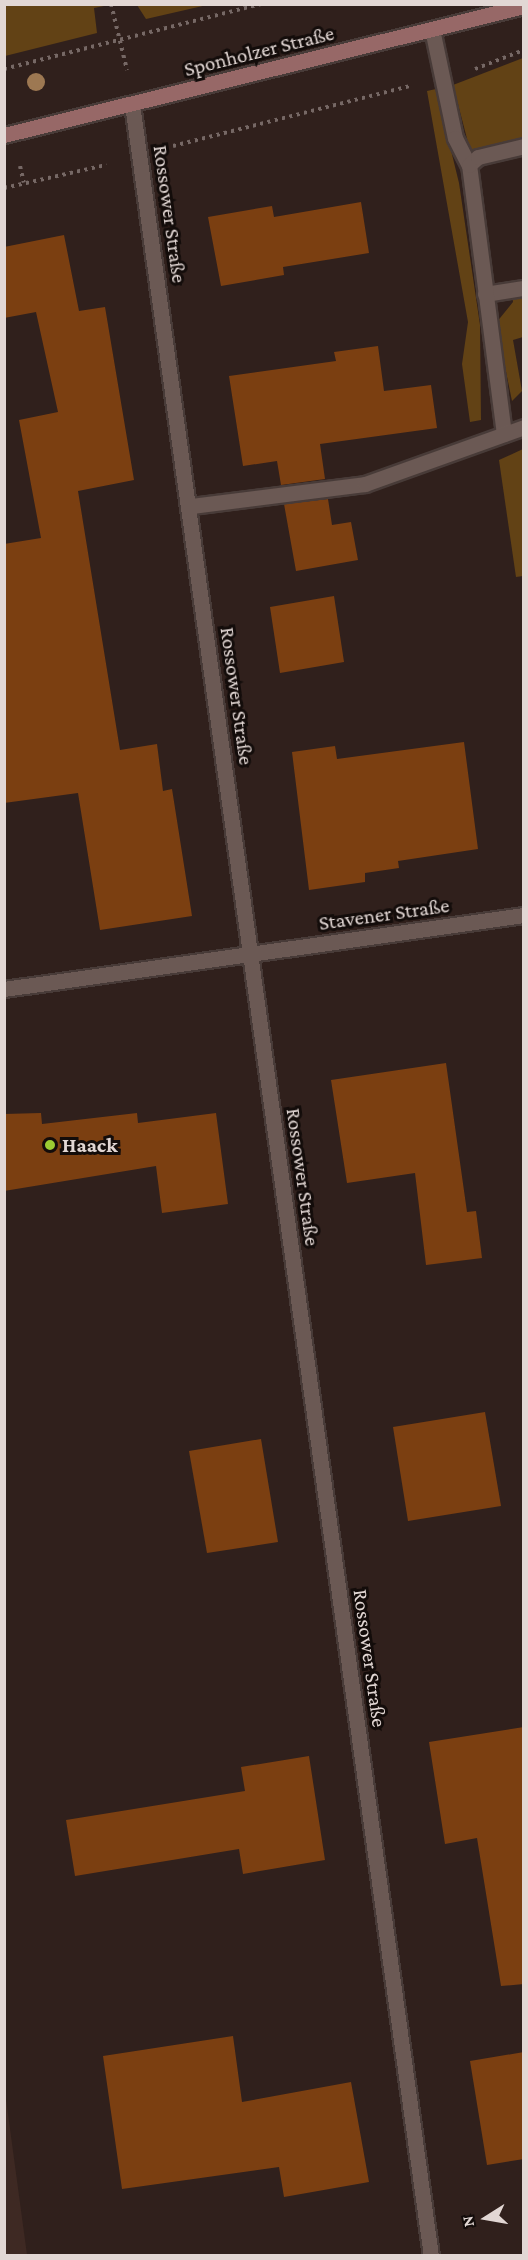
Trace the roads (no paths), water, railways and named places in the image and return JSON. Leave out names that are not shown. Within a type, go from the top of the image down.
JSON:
[{"type":"street","name":"Sponholzer Straße","points":[[4,135],[524,6]]},
{"type":"street","points":[[432,29],[455,138],[469,165],[504,434]]},
{"type":"street","name":"Rossower Straße","points":[[132,104],[191,506],[431,2256]]},
{"type":"street","points":[[469,165],[478,157],[524,146]]},
{"type":"street","points":[[485,294],[524,288]]},
{"type":"street","points":[[191,506],[365,484],[524,427]]},
{"type":"street","name":"Stavener Straße","points":[[4,989],[524,915]]},
{"type":"place","name":"Haack","points":[[50,1145]]}]
